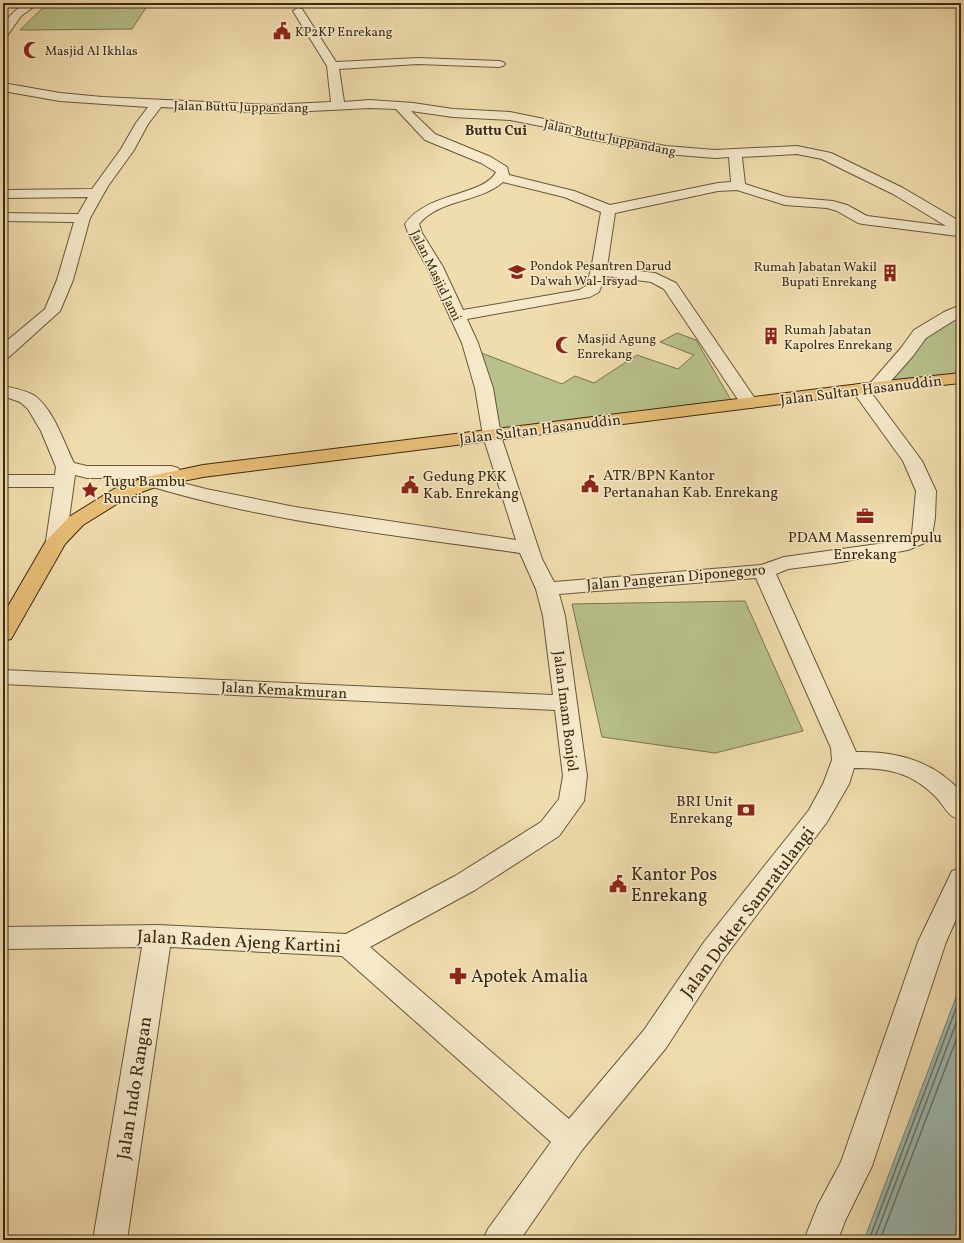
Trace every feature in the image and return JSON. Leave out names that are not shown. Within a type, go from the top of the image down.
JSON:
[{"type":"highway","name":"Jalan Sultan Hasanuddin","points":[[3,634],[56,541],[76,521],[121,493],[153,481],[203,471],[868,388],[961,378]]},
{"type":"street","points":[[3,34],[17,14],[34,3]]},
{"type":"street","points":[[298,11],[333,66],[338,105]]},
{"type":"street","points":[[333,66],[418,61],[499,64]]},
{"type":"street","name":"Jalan Buttu Juppandang","points":[[3,87],[102,101],[157,104],[270,108],[370,104],[400,106],[454,113],[510,116],[549,124],[579,133],[666,150],[694,153],[735,154],[797,150],[826,156],[898,192],[961,228]]},
{"type":"street","points":[[3,353],[52,311],[56,305],[83,218],[97,193],[127,150],[142,123],[157,104]]},
{"type":"street","points":[[400,106],[430,137],[493,163],[502,170],[504,174],[500,177],[570,194],[593,202],[608,210],[718,187],[738,186],[784,201],[817,203],[842,208],[863,220],[961,232]]},
{"type":"street","points":[[735,154],[738,186]]},
{"type":"street","name":"Jalan Masjid Jami","points":[[492,436],[484,388],[470,343],[435,266],[415,233],[412,224],[416,217],[421,214],[460,196],[485,189],[500,177]]},
{"type":"street","points":[[3,194],[97,193]]},
{"type":"street","points":[[458,316],[584,294],[593,289],[599,270],[608,210]]},
{"type":"street","points":[[3,217],[83,218]]},
{"type":"street","points":[[599,270],[656,278],[670,286],[749,403]]},
{"type":"street","points":[[868,388],[907,352],[920,334],[950,315],[961,310]]},
{"type":"street","name":"Jalan Pangeran Diponegoro","points":[[547,589],[764,571],[784,563],[885,549],[908,544],[922,537],[925,517],[926,491],[912,461],[868,388]]},
{"type":"street","points":[[3,391],[19,395],[30,401],[49,428],[65,474],[56,541]]},
{"type":"street","name":"Jalan Imam Bonjol","points":[[349,945],[465,883],[550,829],[570,801],[575,776],[554,616],[547,589],[532,559],[515,510],[492,436]]},
{"type":"street","points":[[3,481],[87,472],[203,471]]},
{"type":"street","points":[[153,481],[192,493],[239,503],[374,527],[529,548]]},
{"type":"street","points":[[764,571],[843,748],[844,760],[871,760],[905,766],[934,781],[954,799],[961,810]]},
{"type":"street","name":"Jalan Kemakmuran","points":[[3,677],[565,703]]},
{"type":"street","name":"Jalan Dokter Samratulangi","points":[[500,1240],[571,1140],[655,1040],[714,950],[818,816],[836,784],[844,760]]},
{"type":"street","points":[[821,1240],[830,1216],[856,1166],[932,942],[961,878]]},
{"type":"street","name":"Jalan Raden Ajeng Kartini","points":[[3,938],[158,936],[349,945],[571,1140]]},
{"type":"street","name":"Jalan Indo Rangan","points":[[110,1240],[158,936]]},
{"type":"green space","points":[[48,3],[149,3],[132,29],[20,30]]},
{"type":"green space","points":[[961,314],[961,375],[887,383],[927,335]]},
{"type":"green space","points":[[677,333],[696,340],[731,400],[495,432],[479,352],[562,384],[575,376],[594,383],[637,355],[678,369],[694,355],[660,342]]},
{"type":"green space","points":[[745,601],[803,731],[715,753],[602,737],[572,604]]},
{"type":"water","points":[[961,984],[961,1240],[864,1240]]},
{"type":"place","name":"KP2KP Enrekang","points":[[282,31]]},
{"type":"place","name":"Masjid Al Ikhlas","points":[[32,50]]},
{"type":"place","name":"Pondok Pesantren Darud Da'wah Wal-Irsyad","points":[[517,272]]},
{"type":"place","name":"Rumah Jabatan Wakil Bupati Enrekang","points":[[890,273]]},
{"type":"place","name":"Rumah Jabatan Kapolres Enrekang","points":[[771,336]]},
{"type":"place","name":"Masjid Agung Enrekang","points":[[564,345]]},
{"type":"place","name":"ATR/BPN Kantor Pertanahan Kab. Enrekang","points":[[590,484]]},
{"type":"place","name":"Gedung PKK Kab. Enrekang","points":[[410,485]]},
{"type":"place","name":"Tugu Bambu Runcing","points":[[90,490]]},
{"type":"place","name":"PDAM Massenrempulu Enrekang","points":[[865,516]]},
{"type":"place","name":"BRI Unit Enrekang","points":[[746,810]]},
{"type":"place","name":"Kantor Pos Enrekang","points":[[618,884]]},
{"type":"place","name":"Apotek Amalia","points":[[458,976]]},
{"type":"district","name":"Buttu Cui","points":[[496,130]]}]
